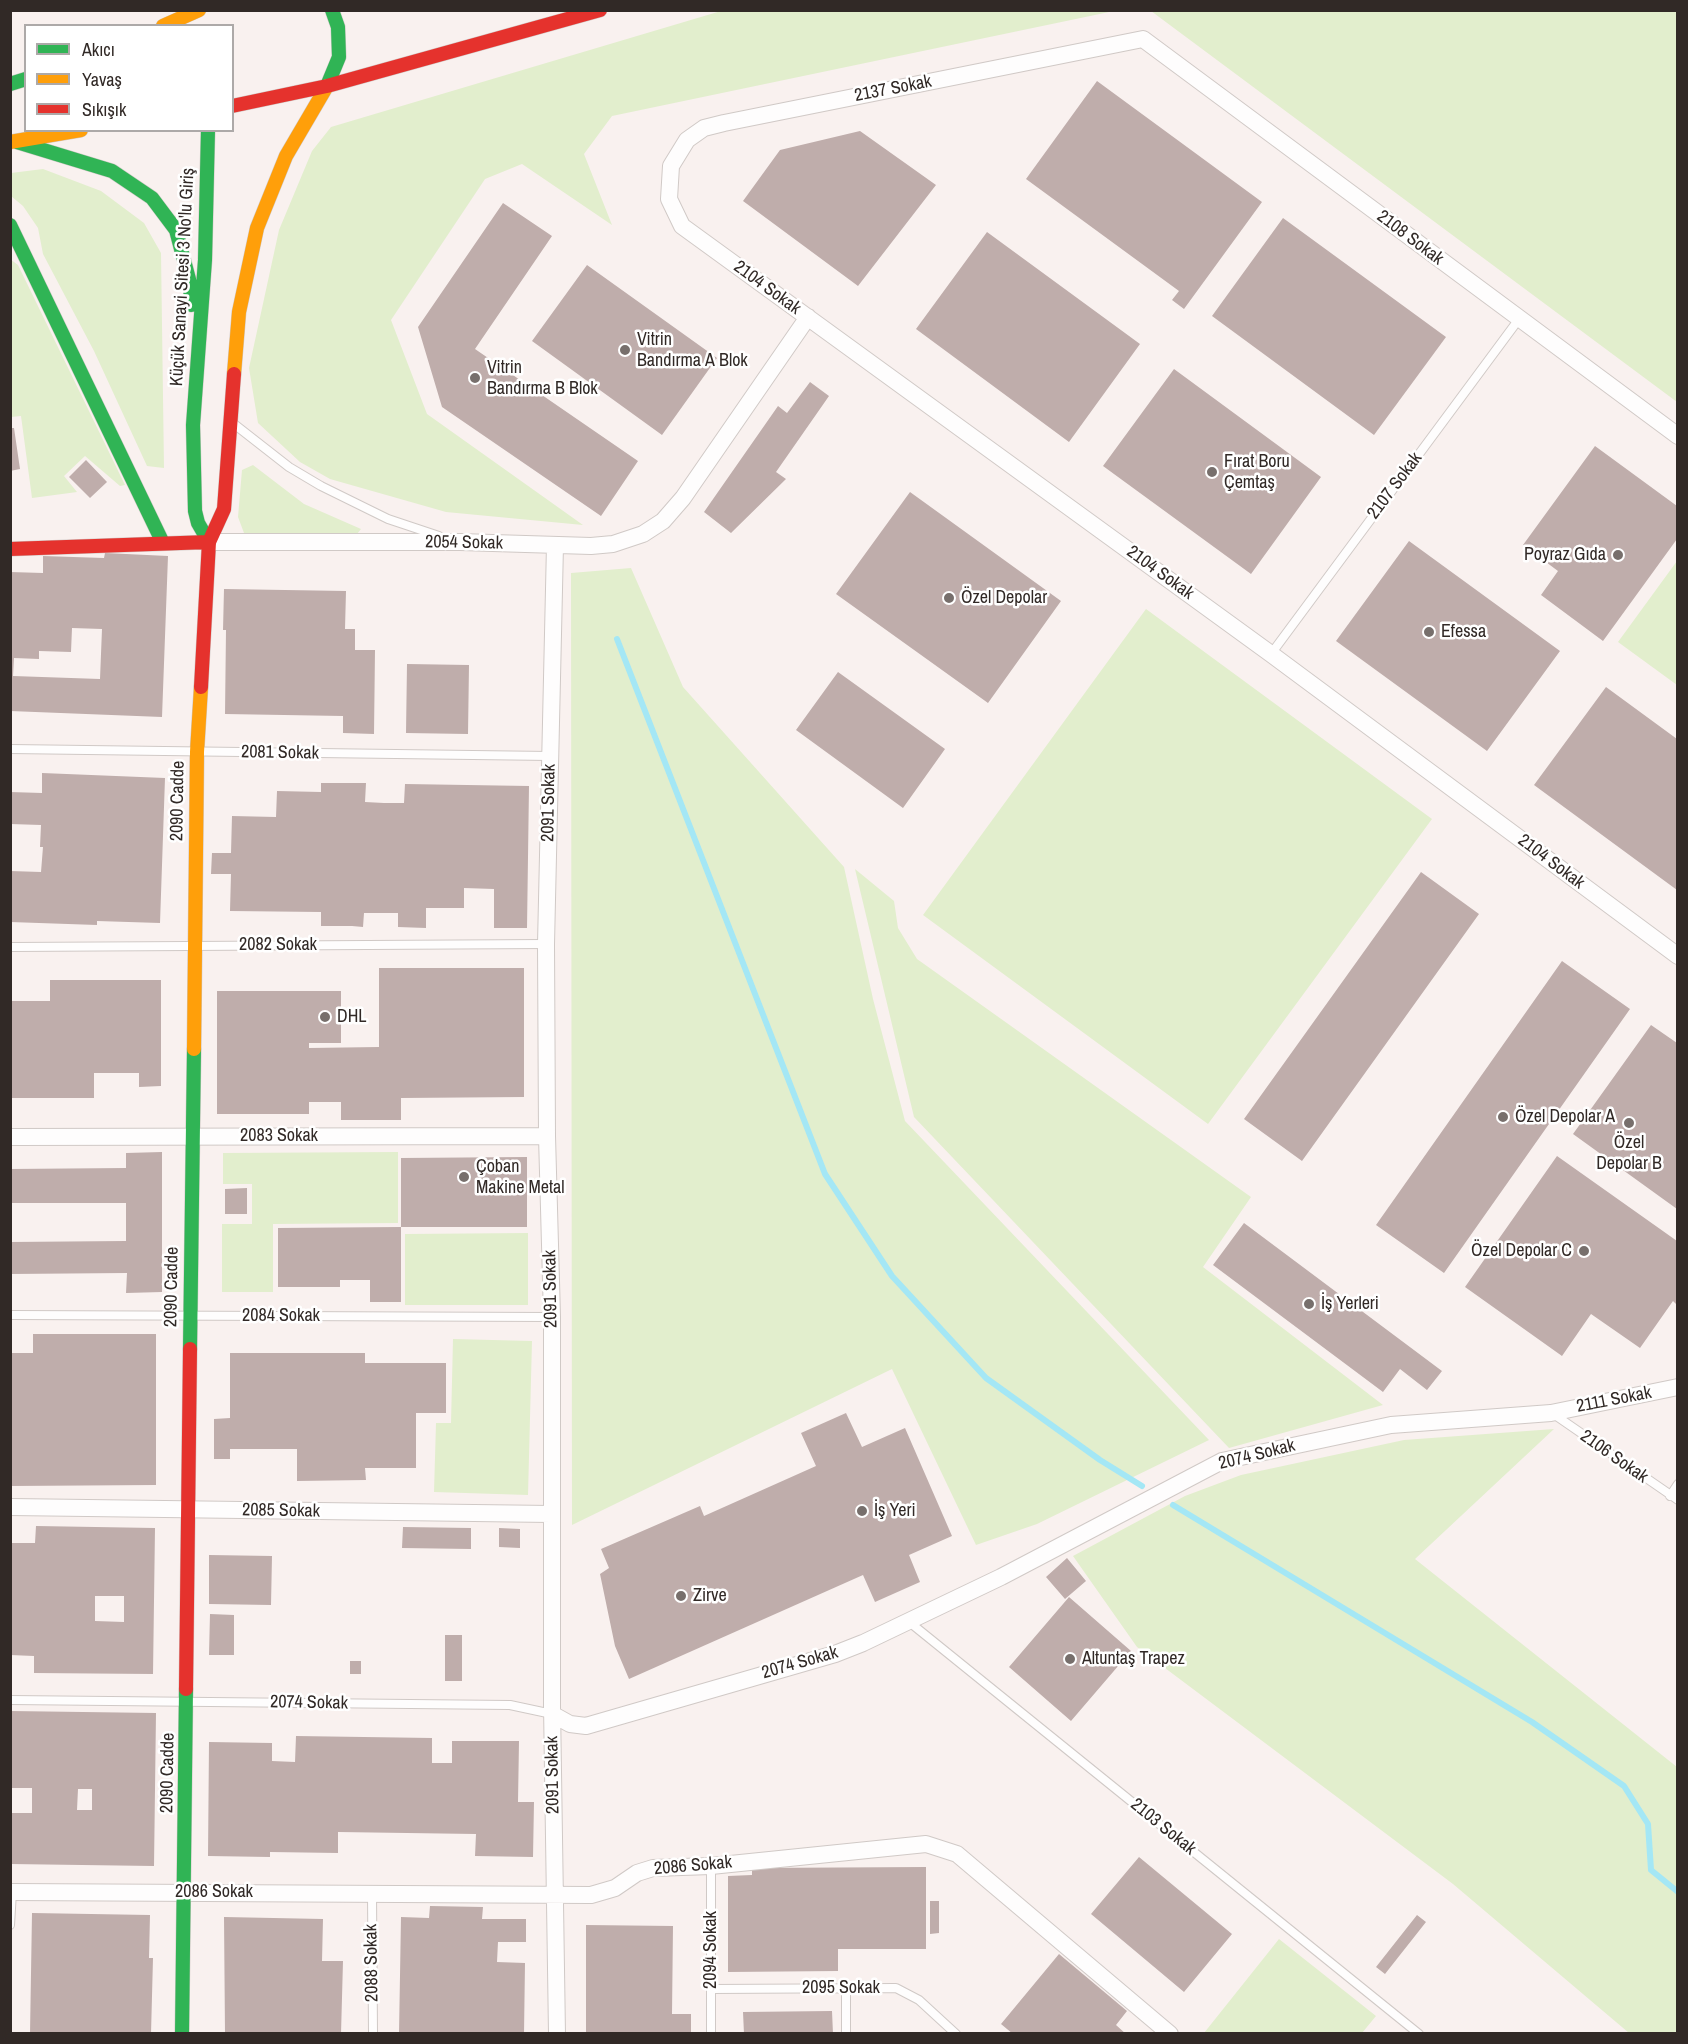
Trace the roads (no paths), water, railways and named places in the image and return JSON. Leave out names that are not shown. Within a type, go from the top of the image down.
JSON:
[{"type":"main road","points":[[168,24],[199,10]]},
{"type":"main road","points":[[193,425],[220,417],[257,228],[286,156],[327,86],[339,57],[338,27],[332,10]]},
{"type":"main road","points":[[234,106],[327,86],[600,10]]},
{"type":"main road","points":[[13,142],[70,132]]},
{"type":"main road","name":"Küçük Sanayi Sitesi 3 No'lu Giriş","points":[[193,425],[195,369],[205,260],[208,132]]},
{"type":"main road","points":[[13,142],[112,171],[152,198],[176,231],[190,283],[195,369]]},
{"type":"main road","points":[[10,225],[162,541]]},
{"type":"main road","name":"2090 Cadde","points":[[182,2034],[196,752],[209,542],[218,528],[224,509],[220,417]]},
{"type":"main road","name":"2090 Cadde","points":[[193,425],[195,511],[198,523],[209,542]]},
{"type":"main road","name":"2054 Sokak","points":[[10,549],[162,541],[209,542]]},
{"type":"street","name":"2137 Sokak","points":[[668,177],[675,156],[687,140],[714,126],[1143,39]]},
{"type":"street","name":"2108 Sokak","points":[[1143,39],[1677,436]]},
{"type":"street","name":"2104 Sokak","points":[[668,177],[669,199],[682,226],[1271,654],[1677,956]]},
{"type":"street","name":"2054 Sokak","points":[[209,542],[613,544],[643,534],[663,521],[683,498],[808,318]]},
{"type":"street","name":"2091 Sokak","points":[[555,545],[546,944],[547,1136],[552,1317],[552,1714],[557,2034]]},
{"type":"street","name":"2083 Sokak","points":[[10,1137],[547,1136]]},
{"type":"street","name":"2111 Sokak","points":[[1551,1413],[1677,1387]]},
{"type":"street","name":"2074 Sokak","points":[[552,1714],[577,1726],[595,1724],[863,1644],[1001,1577],[1222,1461],[1391,1425],[1551,1413]]},
{"type":"street","name":"2085 Sokak","points":[[10,1507],[551,1514]]},
{"type":"street","name":"2086 Sokak","points":[[11,1892],[372,1892],[591,1895],[615,1888],[645,1870],[711,1866],[916,1844],[945,1849],[967,1862],[1170,2034]]},
{"type":"lane","name":"2107 Sokak","points":[[1271,654],[1519,319]]},
{"type":"lane","points":[[220,417],[289,467],[329,491],[388,519],[460,542]]},
{"type":"lane","name":"2081 Sokak","points":[[10,749],[550,756]]},
{"type":"lane","name":"2082 Sokak","points":[[10,947],[546,944]]},
{"type":"lane","name":"2084 Sokak","points":[[10,1316],[552,1317]]},
{"type":"lane","name":"2106 Sokak","points":[[1551,1413],[1674,1498]]},
{"type":"lane","points":[[1674,1498],[1677,1484]]},
{"type":"lane","name":"2103 Sokak","points":[[907,1621],[1419,2034]]},
{"type":"lane","name":"2074 Sokak","points":[[10,1700],[510,1705],[552,1714]]},
{"type":"lane","name":"2094 Sokak","points":[[711,1866],[711,2034]]},
{"type":"lane","points":[[10,1925],[11,1892]]},
{"type":"lane","name":"2088 Sokak","points":[[372,1892],[373,2034]]},
{"type":"lane","points":[[846,1988],[846,2034]]},
{"type":"lane","name":"2095 Sokak","points":[[711,1989],[896,1988],[908,1992],[956,2034]]},
{"type":"waterway","points":[[617,639],[825,1174],[892,1276],[986,1378],[1100,1460],[1142,1486]]},
{"type":"waterway","points":[[1173,1505],[1532,1722],[1624,1786],[1648,1824],[1651,1870],[1678,1892]]},
{"type":"place","name":"Vitrin Bandırma A Blok","points":[[625,350]]},
{"type":"place","name":"Vitrin Bandırma B Blok","points":[[475,378]]},
{"type":"place","name":"Fırat Boru Çemtaş","points":[[1212,472]]},
{"type":"place","name":"Poyraz Gıda","points":[[1618,555]]},
{"type":"place","name":"Özel Depolar","points":[[949,598]]},
{"type":"place","name":"Efessa","points":[[1429,632]]},
{"type":"place","name":"DHL","points":[[325,1017]]},
{"type":"place","name":"Özel Depolar A","points":[[1503,1117]]},
{"type":"place","name":"Özel Depolar B","points":[[1629,1123]]},
{"type":"place","name":"Çoban Makine Metal","points":[[464,1177]]},
{"type":"place","name":"Özel Depolar C","points":[[1584,1251]]},
{"type":"place","name":"İş Yerleri","points":[[1309,1304]]},
{"type":"place","name":"İş Yeri","points":[[862,1511]]},
{"type":"place","name":"Zirve","points":[[681,1596]]},
{"type":"place","name":"Altuntaş Trapez","points":[[1070,1659]]}]
